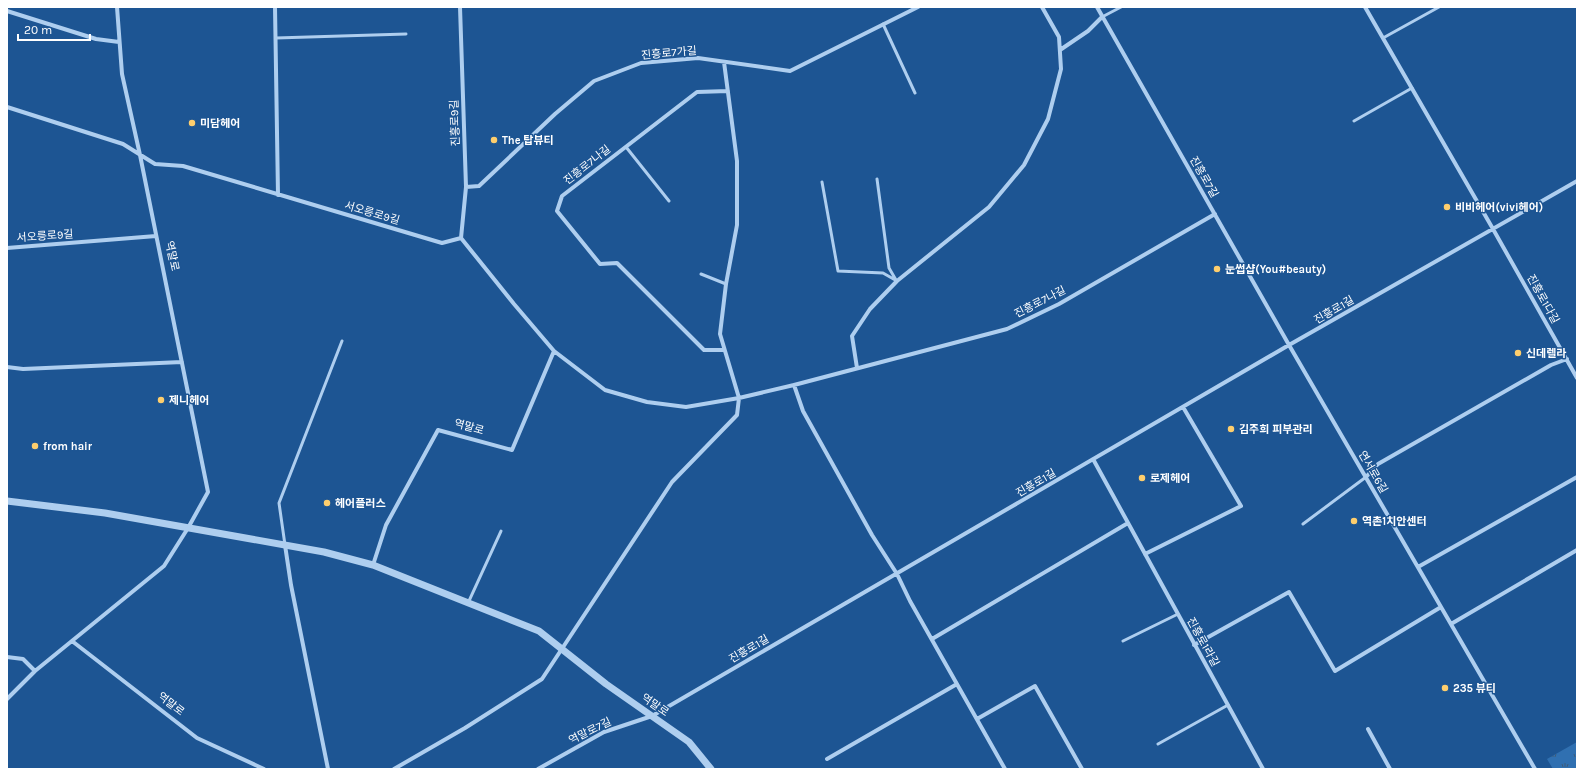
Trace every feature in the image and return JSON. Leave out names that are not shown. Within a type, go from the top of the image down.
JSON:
[{"type":"street","points":[[117,7],[122,74],[140,155]]},
{"type":"street","points":[[275,7],[278,195]]},
{"type":"street","name":"진흥로9길","points":[[460,7],[466,187],[461,238]]},
{"type":"street","name":"진흥로7가길","points":[[466,187],[479,186],[555,114],[594,81],[641,63],[698,58],[790,71],[918,7]]},
{"type":"street","points":[[857,368],[852,336],[870,309],[897,281],[989,207],[1024,165],[1048,119],[1061,69],[1060,50],[1058,37],[1042,7]]},
{"type":"street","name":"진흥로7길","points":[[1097,7],[1289,345]]},
{"type":"street","points":[[1365,7],[1493,228]]},
{"type":"street","points":[[7,11],[96,39],[119,42]]},
{"type":"street","points":[[1060,50],[1088,31],[1102,17]]},
{"type":"street","points":[[394,769],[465,728],[542,679],[561,648],[588,611],[672,482],[737,415],[739,398],[720,334],[726,284],[737,225],[736,161],[724,62]]},
{"type":"street","name":"진흥로7나길","points":[[724,350],[704,350],[617,263],[600,264],[557,211],[562,196],[697,92],[728,91]]},
{"type":"street","name":"서오릉로9길","points":[[7,107],[123,144],[155,164],[183,166],[442,244],[461,238]]},
{"type":"street","name":"역말로","points":[[7,699],[35,671],[164,566],[188,528],[208,492],[140,155]]},
{"type":"street","name":"진흥로1길","points":[[652,716],[1289,345],[1577,181]]},
{"type":"street","name":"진흥로7나길","points":[[461,238],[554,351],[605,390],[647,402],[686,406],[739,398],[794,385],[1007,329],[1059,304],[1215,214]]},
{"type":"street","name":"진흥로1다길","points":[[1493,228],[1577,378]]},
{"type":"street","name":"서오릉로9길","points":[[7,248],[156,236]]},
{"type":"street","name":"연서로6길","points":[[1289,345],[1535,769]]},
{"type":"street","name":"역말로","points":[[373,565],[386,525],[438,430],[512,450],[554,351]]},
{"type":"street","points":[[1366,477],[1378,464],[1551,364],[1567,359]]},
{"type":"street","points":[[7,367],[23,369],[182,362]]},
{"type":"street","points":[[794,385],[803,411],[872,535],[897,574],[910,601],[1005,769]]},
{"type":"street","points":[[1145,554],[1241,506],[1183,407]]},
{"type":"street","name":"진흥로1라길","points":[[1093,460],[1263,769]]},
{"type":"street","points":[[1418,567],[1577,477]]},
{"type":"street","name":"역말로","points":[[7,501],[105,513],[324,552],[373,565],[538,631],[606,684],[689,742],[712,769]]},
{"type":"street","points":[[932,639],[1128,523]]},
{"type":"street","points":[[285,545],[291,585],[328,769]]},
{"type":"street","points":[[1451,624],[1577,550]]},
{"type":"street","points":[[1194,645],[1289,592],[1335,671],[1441,607]]},
{"type":"street","name":"역말로","points":[[72,641],[197,738],[264,769]]},
{"type":"street","points":[[7,657],[23,659],[35,671]]},
{"type":"street","points":[[826,759],[957,684]]},
{"type":"street","points":[[977,719],[1035,686],[1082,769]]},
{"type":"street","name":"역말로7길","points":[[538,769],[604,732],[652,716]]},
{"type":"street","points":[[1368,729],[1390,769]]},
{"type":"lane","points":[[1102,17],[1121,7]]},
{"type":"lane","points":[[1383,38],[1439,7]]},
{"type":"lane","points":[[883,24],[915,93]]},
{"type":"lane","points":[[276,38],[406,34]]},
{"type":"lane","points":[[1354,121],[1412,88]]},
{"type":"lane","points":[[626,147],[669,201]]},
{"type":"lane","points":[[877,179],[889,268],[897,281]]},
{"type":"lane","points":[[822,182],[838,271],[883,273],[897,281]]},
{"type":"lane","points":[[701,274],[726,284]]},
{"type":"lane","points":[[285,545],[279,503],[342,341]]},
{"type":"lane","points":[[1303,524],[1366,477]]},
{"type":"lane","points":[[468,603],[501,531]]},
{"type":"lane","points":[[1123,642],[1178,614]]},
{"type":"lane","points":[[1158,744],[1228,706]]},
{"type":"green space","points":[[1577,742],[1577,769],[1553,769],[1547,759]]},
{"type":"place","name":"미담헤어","points":[[192,123]]},
{"type":"place","name":"The 탑뷰티","points":[[494,140]]},
{"type":"place","name":"비비헤어(vivi헤어)","points":[[1447,207]]},
{"type":"place","name":"눈썹샵(You#beauty)","points":[[1217,269]]},
{"type":"place","name":"신데렐라","points":[[1518,353]]},
{"type":"place","name":"제니헤어","points":[[161,400]]},
{"type":"place","name":"김주희 피부관리","points":[[1231,429]]},
{"type":"place","name":"from hair","points":[[35,446]]},
{"type":"place","name":"로제헤어","points":[[1142,478]]},
{"type":"place","name":"헤어플러스","points":[[327,503]]},
{"type":"place","name":"역촌1치안센터","points":[[1354,521]]},
{"type":"place","name":"235 뷰티","points":[[1445,688]]}]
